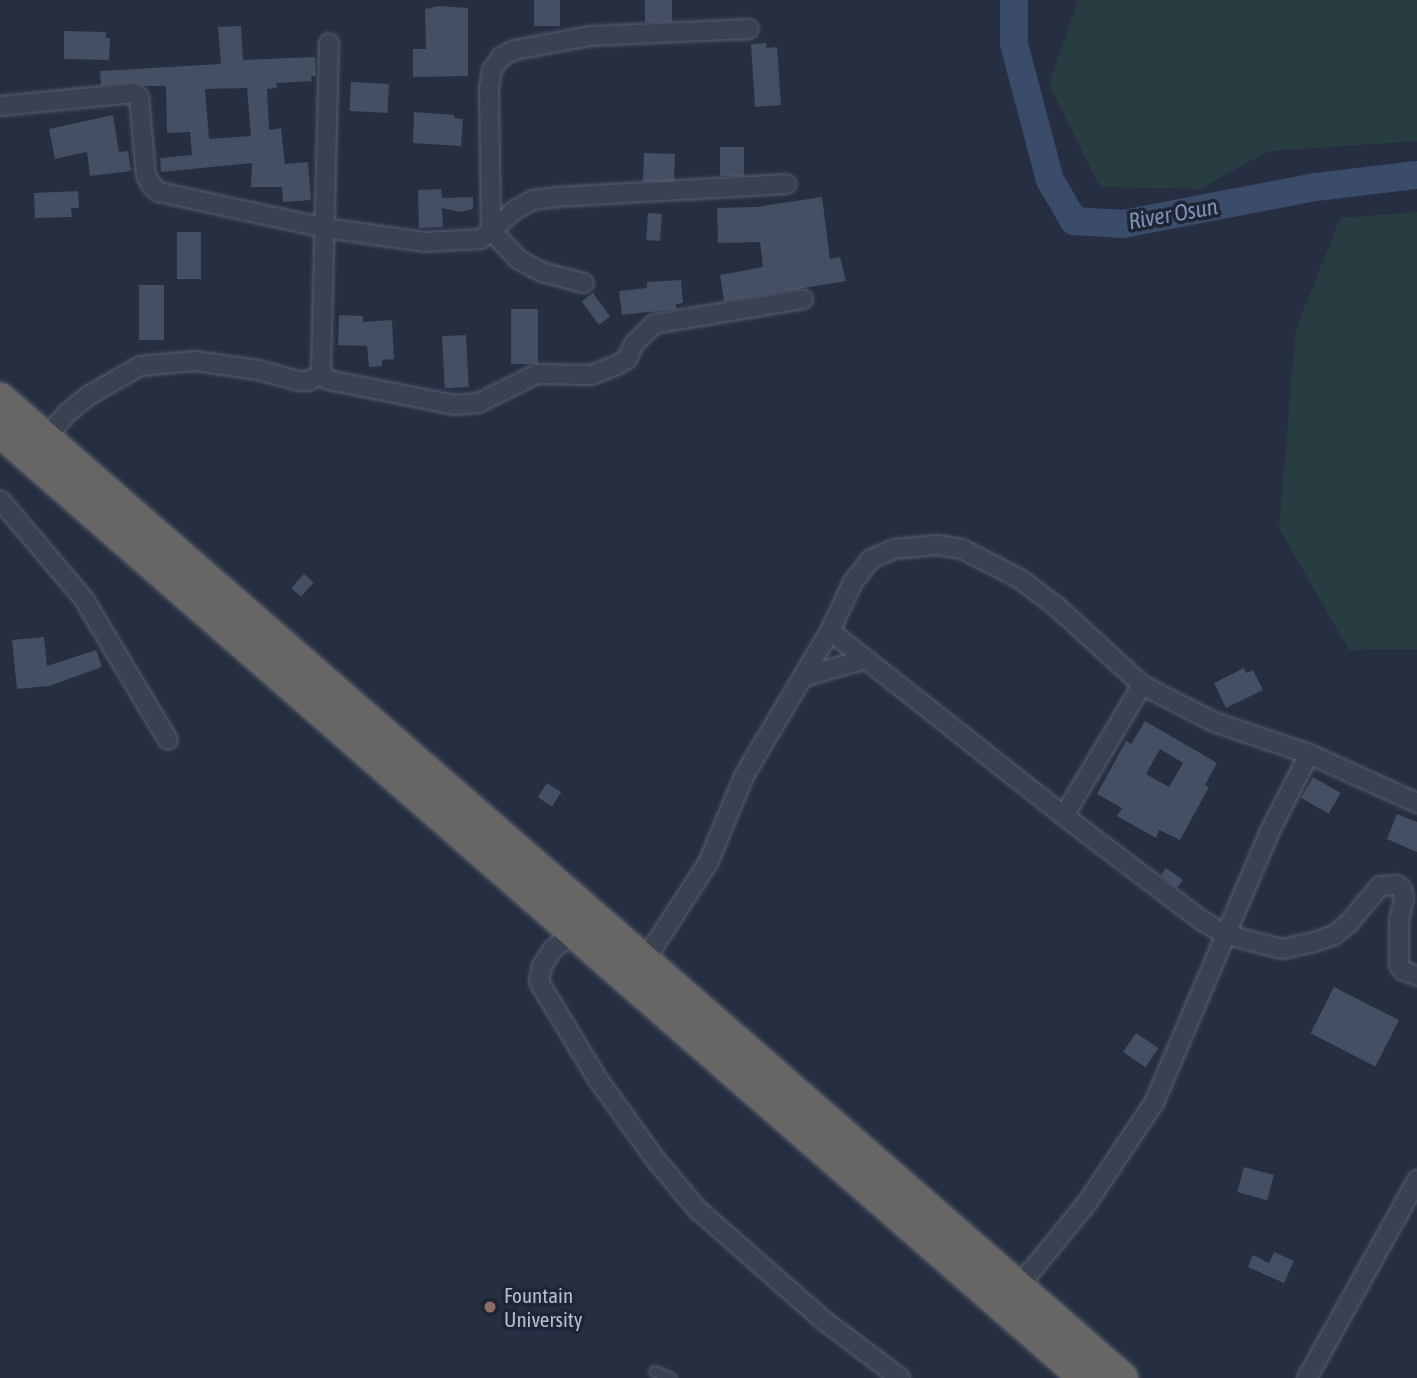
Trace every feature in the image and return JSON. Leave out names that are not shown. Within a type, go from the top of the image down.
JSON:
[{"type":"highway","points":[[0,398],[1123,1378]]},
{"type":"highway","points":[[0,432],[1084,1378]]},
{"type":"street","points":[[584,283],[542,272],[518,259],[491,230],[489,88],[492,70],[501,57],[514,50],[590,36],[749,29]]},
{"type":"street","points":[[329,43],[322,373],[328,380],[454,405],[478,403],[537,374],[591,375],[615,366],[627,359],[634,344],[654,324],[803,299]]},
{"type":"street","points":[[0,106],[134,93],[139,97],[146,175],[151,185],[159,192],[325,228],[424,242],[470,242],[481,239],[524,205],[556,197],[787,184]]},
{"type":"street","points":[[46,438],[66,414],[88,396],[140,366],[195,361],[258,370],[299,381],[316,379],[322,373]]},
{"type":"street","points":[[0,500],[84,599],[168,740]]},
{"type":"street","points":[[645,960],[708,863],[744,776],[830,631],[853,582],[871,559],[894,549],[937,545],[962,549],[1020,579],[1057,607],[1142,685],[1214,722],[1309,754],[1417,803]]},
{"type":"street","points":[[830,631],[1064,816],[1224,934],[1282,949],[1311,943],[1334,935],[1349,924],[1380,886],[1397,885],[1402,889],[1404,899],[1399,920],[1399,965],[1402,970],[1417,976]]},
{"type":"street","points":[[803,677],[866,659]]},
{"type":"street","points":[[1064,816],[1142,685]]},
{"type":"street","points":[[1019,1286],[1087,1203],[1154,1103],[1218,959],[1224,934],[1269,833],[1309,754]]},
{"type":"street","points":[[573,933],[552,950],[541,966],[540,982],[599,1081],[656,1160],[697,1209],[822,1319],[900,1378]]},
{"type":"street","points":[[1307,1378],[1417,1181]]},
{"type":"lane","points":[[654,1371],[671,1378]]},
{"type":"green space","points":[[1078,0],[1417,0],[1417,141],[1269,151],[1200,189],[1100,187],[1049,84]]},
{"type":"green space","points":[[1417,212],[1417,649],[1349,650],[1279,528],[1296,328],[1340,218]]},
{"type":"building","points":[[534,0],[560,0],[560,26],[534,26]]},
{"type":"building","points":[[645,0],[672,0],[672,22],[645,22]]},
{"type":"building","points":[[439,6],[468,8],[468,76],[413,77],[413,49],[426,49],[425,9]]},
{"type":"building","points":[[241,26],[243,60],[315,57],[316,76],[311,76],[312,81],[276,83],[277,88],[267,89],[269,130],[281,128],[285,164],[308,162],[311,200],[283,202],[282,187],[251,187],[252,163],[161,172],[160,158],[192,155],[190,132],[167,133],[166,86],[144,86],[133,82],[101,85],[100,71],[221,64],[218,27]],"holes":[[[247,88],[251,136],[209,139],[205,89]]]},
{"type":"building","points":[[64,31],[106,32],[106,38],[110,38],[109,60],[64,59]]},
{"type":"building","points":[[766,43],[766,48],[777,47],[781,105],[755,107],[751,44]]},
{"type":"building","points":[[351,82],[389,84],[387,113],[349,111]]},
{"type":"building","points":[[414,112],[454,115],[454,118],[463,119],[461,146],[413,143]]},
{"type":"building","points":[[113,115],[119,152],[128,151],[131,171],[90,176],[87,152],[55,159],[49,129]]},
{"type":"building","points":[[720,147],[744,147],[744,176],[720,176]]},
{"type":"building","points":[[644,153],[675,154],[674,182],[643,181]]},
{"type":"building","points":[[441,189],[442,198],[473,197],[473,209],[459,212],[442,208],[443,227],[419,228],[418,190]]},
{"type":"building","points":[[78,191],[79,208],[71,208],[72,217],[35,218],[34,193]]},
{"type":"building","points":[[822,197],[830,259],[840,257],[846,281],[724,301],[720,275],[763,267],[760,242],[718,243],[717,208],[756,207]]},
{"type":"building","points":[[648,213],[662,214],[660,241],[646,240]]},
{"type":"building","points":[[177,232],[201,232],[201,279],[177,279]]},
{"type":"building","points":[[681,280],[683,303],[676,304],[676,309],[622,315],[619,291],[647,288],[647,282]]},
{"type":"building","points":[[139,285],[164,285],[164,340],[139,340]]},
{"type":"building","points":[[593,293],[610,316],[599,325],[582,301]]},
{"type":"building","points":[[511,309],[538,309],[538,364],[511,364]]},
{"type":"building","points":[[339,315],[363,316],[363,322],[392,320],[394,359],[382,360],[382,366],[369,367],[367,346],[338,345]]},
{"type":"building","points":[[466,335],[469,387],[445,388],[442,336]]},
{"type":"building","points":[[304,574],[314,583],[301,597],[291,588]]},
{"type":"building","points":[[44,637],[47,666],[96,650],[102,667],[49,686],[17,689],[12,640]]},
{"type":"building","points":[[1244,668],[1246,673],[1253,670],[1263,690],[1226,708],[1214,683]]},
{"type":"building","points":[[1145,721],[1217,763],[1205,785],[1209,787],[1180,840],[1159,830],[1156,838],[1117,816],[1122,808],[1097,794],[1126,741],[1131,744]],"holes":[[[1160,749],[1183,763],[1169,787],[1146,774]]]},
{"type":"building","points":[[1313,777],[1341,793],[1329,814],[1301,798]]},
{"type":"building","points":[[547,783],[561,792],[552,807],[538,797]]},
{"type":"building","points":[[1397,814],[1417,822],[1417,852],[1387,839]]},
{"type":"building","points":[[1166,868],[1183,880],[1177,888],[1161,875]]},
{"type":"building","points":[[1334,987],[1399,1020],[1375,1066],[1310,1033]]},
{"type":"building","points":[[1136,1033],[1158,1048],[1146,1067],[1123,1052]]},
{"type":"building","points":[[1244,1167],[1274,1175],[1267,1200],[1237,1192]]},
{"type":"building","points":[[1274,1252],[1294,1261],[1284,1283],[1248,1267],[1253,1255],[1269,1263]]},
{"type":"waterway","name":"River Osun","points":[[1014,0],[1014,44],[1050,180],[1074,221],[1123,224],[1316,187],[1417,175]]},
{"type":"place","name":"Fountain University","points":[[490,1307]]}]
